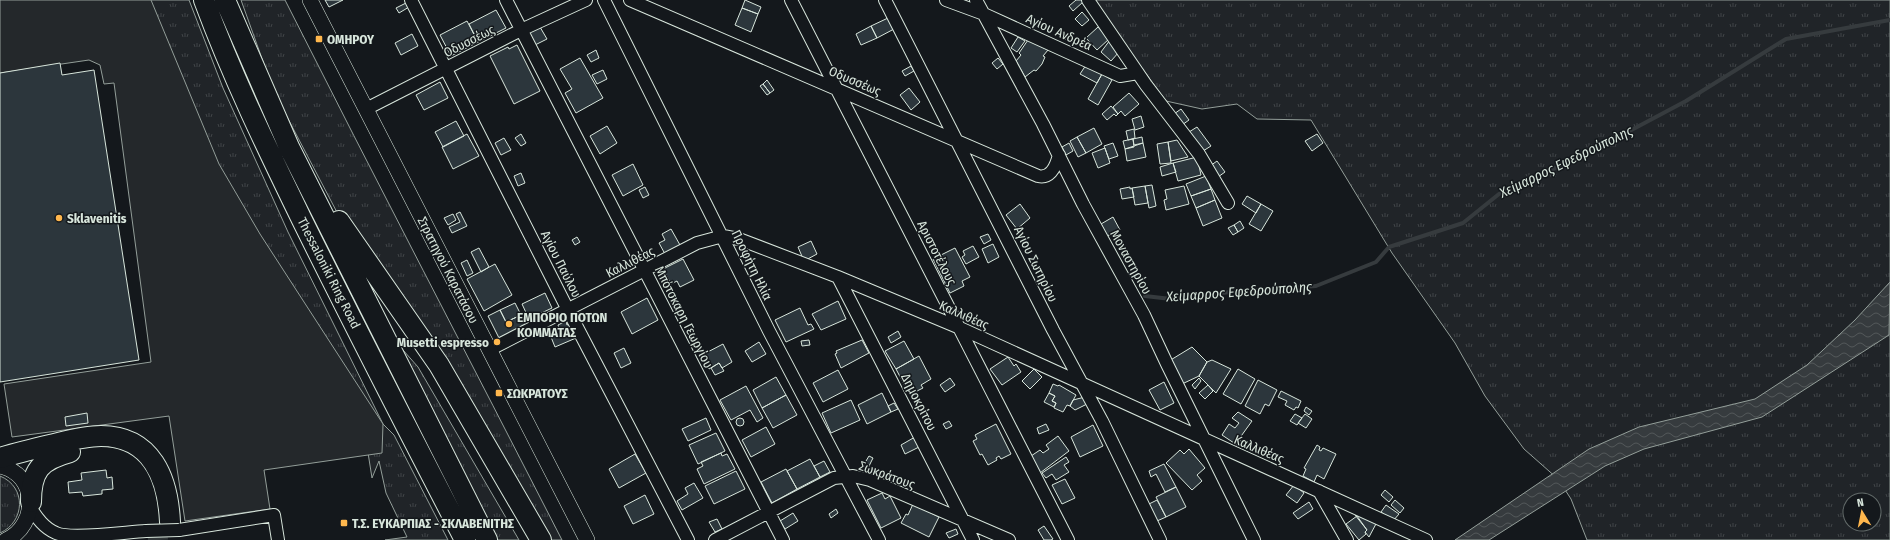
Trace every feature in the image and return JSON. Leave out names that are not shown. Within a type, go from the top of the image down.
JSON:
[{"type":"highway","name":"Thessaloniki Ring Road","points":[[204,0],[228,64],[276,165],[334,284],[465,540]]},
{"type":"highway","points":[[225,0],[245,49],[289,147],[487,540]]},
{"type":"highway","points":[[278,122],[353,243],[439,365],[541,540]]},
{"type":"highway","points":[[0,458],[85,438],[106,436],[125,440],[145,451],[160,471],[168,496],[163,527]]},
{"type":"highway","points":[[30,505],[32,481],[39,469],[47,460],[72,452],[105,448],[127,455],[138,462],[146,472],[154,491],[163,527]]},
{"type":"street","name":"Στρατηγού Καρατάσου","points":[[310,0],[587,540]]},
{"type":"street","name":"Αγίου Παύλου","points":[[411,0],[568,310],[688,540]]},
{"type":"street","name":"Μπότσκαρη Γεωργίου","points":[[506,0],[783,540]]},
{"type":"street","name":"Οδυσσέως","points":[[366,109],[521,30],[586,0]]},
{"type":"street","name":"Προφήτη Ηλία","points":[[604,0],[723,236],[769,331],[879,540]]},
{"type":"street","name":"Οδυσσέως","points":[[630,0],[1013,166],[1042,176],[1048,175],[1053,170],[1059,155]]},
{"type":"street","name":"Αριστοτέλους","points":[[790,0],[1068,540]]},
{"type":"street","name":"Αγίου Σωτηρίου","points":[[885,0],[1102,421],[1160,540]]},
{"type":"street","name":"Αγίου Ανδρέα","points":[[946,0],[984,14],[1120,76],[1138,73]]},
{"type":"street","name":"Μοναστηρίου","points":[[976,0],[1059,155],[1083,204],[1144,315],[1254,540]]},
{"type":"street","points":[[1088,0],[1138,73],[1199,154],[1228,203]]},
{"type":"street","name":"Καλλιθέας","points":[[489,350],[697,243],[723,236],[743,240],[838,277],[960,328],[1204,440],[1319,490],[1426,540]]},
{"type":"street","name":"Δημοκρίτου","points":[[838,277],[973,540]]},
{"type":"street","points":[[0,466],[11,470],[23,480],[30,494],[30,505],[25,524],[14,536],[6,540]]},
{"type":"street","name":"Σωκράτους","points":[[715,540],[834,478],[844,476],[853,476],[870,480],[1009,540]]},
{"type":"street","points":[[1319,490],[1347,540]]},
{"type":"street","points":[[30,505],[43,525],[60,534],[72,536],[274,515],[278,540]]},
{"type":"green space","points":[[132,0],[189,0],[223,88],[288,232],[383,424],[394,435],[448,540],[385,540],[407,537],[386,493],[379,461],[372,478],[362,415],[275,275]]},
{"type":"green space","points":[[241,0],[285,0],[562,540],[541,540],[341,220],[274,92]]},
{"type":"green space","points":[[1092,0],[1890,0],[1890,540],[1587,540],[1571,499],[1558,479],[1524,449],[1485,396],[1455,343],[1392,253],[1311,120],[1257,119],[1237,104],[1202,109],[1166,101]]},
{"type":"green space","points":[[388,333],[418,367],[519,540],[498,540]]},
{"type":"green space","points":[[0,476],[9,481],[15,488],[20,504],[14,521],[8,528],[0,533]]},
{"type":"shaded area","points":[[0,0],[151,0],[219,164],[260,234],[383,424],[382,453],[264,470],[270,509],[185,521],[169,416],[12,437],[4,384],[151,362],[114,83],[104,84],[100,65],[89,60],[0,73]]},
{"type":"water","points":[[1890,282],[1889,335],[1762,417],[1644,449],[1605,466],[1489,540],[1455,540],[1589,449],[1639,427],[1755,399],[1807,365],[1855,320]]},
{"type":"building","points":[[325,0],[343,0],[329,7]]},
{"type":"building","points":[[745,0],[761,7],[758,14],[742,8]]},
{"type":"building","points":[[1076,0],[1081,0],[1083,2],[1073,11],[1069,6]]},
{"type":"building","points":[[406,3],[409,7],[399,13],[396,8]]},
{"type":"building","points":[[742,8],[758,14],[751,32],[735,25]]},
{"type":"building","points":[[496,10],[506,28],[478,42],[469,24]]},
{"type":"building","points":[[1082,12],[1089,20],[1082,26],[1075,19]]},
{"type":"building","points":[[888,18],[894,29],[877,38],[871,26]]},
{"type":"building","points":[[467,21],[478,42],[451,56],[440,35]]},
{"type":"building","points":[[871,26],[877,38],[861,45],[856,34]]},
{"type":"building","points":[[540,27],[547,39],[535,45],[528,32]]},
{"type":"building","points":[[1098,27],[1109,39],[1097,50],[1086,38]]},
{"type":"building","points":[[1069,33],[1074,38],[1069,43],[1064,38]]},
{"type":"building","points":[[412,34],[418,46],[401,55],[395,43]]},
{"type":"building","points":[[1018,37],[1025,41],[1017,52],[1011,48]]},
{"type":"building","points":[[1028,40],[1048,50],[1043,56],[1045,57],[1042,64],[1036,71],[1034,70],[1025,77],[1016,61],[1021,55],[1019,53]]},
{"type":"building","points":[[1110,40],[1119,52],[1111,61],[1101,52]]},
{"type":"building","points":[[517,45],[540,91],[514,104],[490,56],[508,47],[509,49]]},
{"type":"building","points":[[596,50],[599,58],[591,62],[587,55]]},
{"type":"building","points":[[580,58],[603,98],[576,113],[565,93],[572,89],[560,69]]},
{"type":"building","points":[[998,58],[1003,64],[997,69],[992,63]]},
{"type":"building","name":"Sklavenitis","points":[[60,63],[62,75],[94,70],[139,360],[0,382],[0,73]]},
{"type":"building","points":[[1086,65],[1102,74],[1097,83],[1080,74]]},
{"type":"building","points":[[911,66],[914,71],[905,76],[902,71]]},
{"type":"building","points":[[603,70],[607,79],[597,84],[592,75]]},
{"type":"building","points":[[1102,74],[1112,80],[1098,105],[1088,99]]},
{"type":"building","points":[[767,80],[774,90],[770,93],[763,84]]},
{"type":"building","points":[[440,82],[448,98],[424,110],[416,95]]},
{"type":"building","points":[[763,84],[770,93],[767,95],[760,86]]},
{"type":"building","points":[[909,88],[920,102],[911,110],[900,95]]},
{"type":"building","points":[[1129,93],[1139,104],[1125,116],[1121,111],[1118,114],[1113,107]]},
{"type":"building","points":[[1111,106],[1118,114],[1116,116],[1114,114],[1107,120],[1102,114]]},
{"type":"building","points":[[1181,109],[1189,120],[1182,125],[1174,114]]},
{"type":"building","points":[[1141,116],[1144,127],[1135,130],[1132,119]]},
{"type":"building","points":[[456,121],[464,136],[443,147],[435,132]]},
{"type":"building","points":[[607,126],[617,143],[600,154],[590,136]]},
{"type":"building","points":[[1197,127],[1211,146],[1203,151],[1189,132]]},
{"type":"building","points":[[1094,128],[1102,144],[1086,153],[1077,137]]},
{"type":"building","points":[[1134,129],[1135,138],[1128,140],[1126,131]]},
{"type":"building","points":[[467,134],[479,156],[453,169],[442,147]]},
{"type":"building","points":[[521,134],[526,143],[521,146],[515,138]]},
{"type":"building","points":[[1317,134],[1323,143],[1312,151],[1305,141]]},
{"type":"building","points":[[1077,137],[1086,153],[1078,157],[1070,141]]},
{"type":"building","points":[[1142,137],[1143,143],[1134,145],[1133,139]]},
{"type":"building","points":[[504,138],[511,150],[501,155],[495,143]]},
{"type":"building","points":[[1133,139],[1134,147],[1125,149],[1123,141]]},
{"type":"building","points":[[1177,140],[1188,157],[1171,161],[1168,142]]},
{"type":"building","points":[[1168,142],[1171,163],[1160,164],[1157,144]]},
{"type":"building","points":[[1069,143],[1073,151],[1066,155],[1062,147]]},
{"type":"building","points":[[1113,143],[1118,156],[1109,159],[1104,146]]},
{"type":"building","points":[[1143,143],[1146,157],[1127,161],[1125,149]]},
{"type":"building","points":[[1105,148],[1110,163],[1098,168],[1092,153]]},
{"type":"building","points":[[1197,157],[1201,175],[1178,181],[1173,163]]},
{"type":"building","points":[[1217,161],[1225,172],[1218,177],[1210,166]]},
{"type":"building","points":[[1173,163],[1176,172],[1162,176],[1160,167]]},
{"type":"building","points":[[633,164],[643,185],[623,196],[612,175]]},
{"type":"building","points":[[521,173],[525,183],[518,186],[514,176]]},
{"type":"building","points":[[1206,176],[1211,189],[1191,196],[1186,184]]},
{"type":"building","points":[[1152,185],[1156,206],[1149,208],[1145,186]]},
{"type":"building","points":[[1145,186],[1148,203],[1135,205],[1132,188]]},
{"type":"building","points":[[1184,186],[1189,204],[1166,210],[1164,200],[1167,199],[1165,190]]},
{"type":"building","points":[[645,187],[649,195],[643,198],[639,190]]},
{"type":"building","points":[[1130,187],[1130,189],[1132,188],[1134,197],[1122,199],[1120,189]]},
{"type":"building","points":[[1211,189],[1215,200],[1196,208],[1191,196]]},
{"type":"building","points":[[1247,196],[1261,204],[1256,213],[1242,204]]},
{"type":"building","points":[[1215,200],[1222,218],[1203,226],[1196,208]]},
{"type":"building","points":[[1020,204],[1030,218],[1017,229],[1006,215]]},
{"type":"building","points":[[1261,204],[1273,211],[1261,231],[1249,224]]},
{"type":"building","points":[[460,212],[467,226],[452,233],[449,227],[460,222],[456,214]]},
{"type":"building","points":[[453,214],[456,220],[448,225],[444,218]]},
{"type":"building","points":[[1113,217],[1120,230],[1107,236],[1101,224]]},
{"type":"building","points":[[1240,221],[1244,228],[1238,232],[1234,225]]},
{"type":"building","points":[[1234,225],[1238,232],[1233,235],[1228,228]]},
{"type":"building","points":[[671,229],[680,245],[665,254],[659,243],[665,240],[662,234]]},
{"type":"building","points":[[988,234],[991,240],[984,244],[980,237]]},
{"type":"building","points":[[577,237],[580,242],[575,245],[572,240]]},
{"type":"building","points":[[811,241],[817,254],[804,261],[798,247]]},
{"type":"building","points":[[993,244],[999,257],[988,263],[982,249]]},
{"type":"building","points":[[973,246],[979,257],[966,264],[962,257],[965,255],[963,251]]},
{"type":"building","points":[[479,248],[489,267],[481,272],[471,252]]},
{"type":"building","points":[[955,248],[970,277],[962,281],[964,286],[950,293],[933,259]]},
{"type":"building","points":[[683,259],[694,280],[680,287],[677,281],[671,284],[663,269]]},
{"type":"building","points":[[467,260],[473,273],[467,276],[461,263]]},
{"type":"building","points":[[495,264],[512,295],[484,311],[467,279]]},
{"type":"building","points":[[545,293],[552,308],[529,319],[522,304]]},
{"type":"building","points":[[647,298],[658,320],[632,334],[621,312]]},
{"type":"building","points":[[838,301],[846,319],[821,330],[812,314]]},
{"type":"building","points":[[515,303],[521,315],[506,322],[500,310]]},
{"type":"building","points":[[800,308],[808,325],[811,324],[814,329],[786,342],[775,320]]},
{"type":"building","name":"ΕΜΠΟΡΙΟ ΠΟΤΩΝ ΚΟΜΜΑΤΑΣ","points":[[500,310],[506,322],[521,315],[526,325],[499,338],[488,316]]},
{"type":"building","points":[[566,321],[576,338],[555,347],[551,337],[554,336],[552,332],[559,328],[558,325]]},
{"type":"building","points":[[898,331],[901,337],[891,343],[888,337]]},
{"type":"building","points":[[809,340],[810,345],[802,346],[801,341]]},
{"type":"building","points":[[862,340],[869,353],[841,368],[835,354],[837,353],[836,351]]},
{"type":"building","points":[[904,341],[914,359],[896,369],[885,351]]},
{"type":"building","points":[[759,342],[766,354],[752,362],[745,351]]},
{"type":"building","points":[[723,344],[732,362],[722,368],[719,363],[709,369],[702,355]]},
{"type":"building","points":[[1192,347],[1207,362],[1199,376],[1182,384],[1169,361]]},
{"type":"building","points":[[624,348],[631,363],[621,368],[614,353]]},
{"type":"building","points":[[919,356],[931,379],[921,385],[923,388],[913,393],[912,391],[908,392],[896,369]]},
{"type":"building","points":[[1008,357],[1014,366],[1016,364],[1021,372],[1002,385],[990,369]]},
{"type":"building","points":[[1212,360],[1231,369],[1216,393],[1199,376],[1207,362]]},
{"type":"building","points":[[719,363],[724,371],[715,375],[711,368]]},
{"type":"building","points":[[1034,369],[1042,377],[1030,389],[1022,381]]},
{"type":"building","points":[[1238,369],[1255,379],[1241,404],[1223,394]]},
{"type":"building","points":[[838,370],[848,389],[823,402],[813,383]]},
{"type":"building","points":[[776,377],[786,395],[762,408],[753,390]]},
{"type":"building","points":[[950,378],[955,385],[945,392],[940,385]]},
{"type":"building","points":[[1199,378],[1201,381],[1195,389],[1192,385]]},
{"type":"building","points":[[1258,380],[1277,390],[1269,406],[1265,404],[1260,414],[1245,406]]},
{"type":"building","points":[[1164,382],[1174,403],[1160,410],[1149,390]]},
{"type":"building","points":[[1053,384],[1059,385],[1076,395],[1070,406],[1067,405],[1063,412],[1054,408],[1056,403],[1052,401],[1055,396],[1049,393]]},
{"type":"building","points":[[1208,385],[1213,391],[1205,399],[1199,393]]},
{"type":"building","points":[[746,386],[763,418],[757,422],[750,410],[731,420],[720,400]]},
{"type":"building","points":[[1281,391],[1301,401],[1298,408],[1296,407],[1294,410],[1285,405],[1287,401],[1278,397]]},
{"type":"building","points":[[882,393],[891,412],[867,424],[858,405]]},
{"type":"building","points":[[1049,393],[1055,396],[1052,401],[1056,403],[1054,407],[1044,402]]},
{"type":"building","points":[[786,395],[797,415],[773,428],[762,408]]},
{"type":"building","points":[[1085,397],[1087,404],[1075,410],[1070,406],[1073,400]]},
{"type":"building","points":[[851,400],[860,420],[831,433],[822,413]]},
{"type":"building","points":[[894,403],[898,409],[891,412],[888,406]]},
{"type":"building","points":[[1306,407],[1312,411],[1309,415],[1304,411]]},
{"type":"building","points":[[1238,412],[1252,421],[1239,439],[1242,441],[1237,445],[1222,435],[1229,424],[1235,428],[1239,423],[1232,418]]},
{"type":"building","points":[[87,413],[88,423],[66,426],[65,417]]},
{"type":"building","points":[[1295,414],[1302,418],[1297,425],[1290,421]]},
{"type":"building","points":[[1305,414],[1312,419],[1306,428],[1298,423]]},
{"type":"building","points":[[706,418],[711,430],[688,441],[682,429]]},
{"type":"building","points":[[738,418],[742,418],[744,422],[742,426],[738,426],[736,424],[736,420]]},
{"type":"building","points":[[949,421],[952,426],[946,429],[943,424]]},
{"type":"building","points":[[996,424],[1011,454],[1001,459],[999,456],[996,458],[997,460],[988,465],[982,454],[980,455],[973,441],[977,439],[975,435]]},
{"type":"building","points":[[1046,424],[1049,430],[1039,434],[1037,428]]},
{"type":"building","points":[[1093,425],[1103,446],[1080,457],[1071,437]]},
{"type":"building","points":[[766,427],[775,444],[751,457],[742,440]]},
{"type":"building","points":[[716,433],[725,451],[698,464],[689,445]]},
{"type":"building","points":[[1058,436],[1069,451],[1040,473],[1031,456],[1040,450],[1043,453],[1049,449],[1046,445]]},
{"type":"building","points":[[915,437],[919,447],[905,454],[901,445]]},
{"type":"building","points":[[1317,445],[1320,447],[1319,450],[1321,451],[1323,448],[1336,454],[1324,479],[1317,475],[1314,482],[1303,476],[1306,469],[1304,468]]},
{"type":"building","points":[[1189,449],[1205,468],[1197,475],[1202,481],[1192,490],[1166,463],[1180,450],[1184,454]]},
{"type":"building","points":[[721,453],[722,456],[727,454],[735,469],[704,484],[697,469],[703,466],[701,462]]},
{"type":"building","points":[[635,454],[646,473],[619,488],[609,469]]},
{"type":"building","points":[[869,456],[873,458],[868,468],[863,466]]},
{"type":"building","points":[[1066,457],[1069,462],[1064,465],[1069,472],[1056,480],[1052,474],[1046,478],[1042,473]]},
{"type":"building","points":[[810,459],[820,477],[797,489],[787,471]]},
{"type":"building","points":[[824,461],[830,472],[820,477],[814,466]]},
{"type":"building","points":[[1164,464],[1176,487],[1165,492],[1156,474],[1151,477],[1149,471]]},
{"type":"building","points":[[786,469],[797,489],[772,503],[761,482]]},
{"type":"building","points":[[106,470],[107,478],[112,477],[113,489],[102,490],[102,494],[83,496],[82,492],[69,493],[68,482],[82,480],[81,473]]},
{"type":"building","points":[[736,471],[745,489],[714,504],[705,486]]},
{"type":"building","points":[[1065,479],[1075,498],[1062,504],[1052,485]]},
{"type":"building","points":[[694,483],[703,498],[682,510],[677,501],[688,494],[685,488]]},
{"type":"building","points":[[1294,485],[1304,493],[1297,503],[1286,495]]},
{"type":"building","points":[[1176,487],[1186,507],[1166,517],[1156,497]]},
{"type":"building","points":[[1385,490],[1393,497],[1389,502],[1381,495]]},
{"type":"building","points":[[882,493],[885,499],[890,496],[901,518],[881,528],[867,500]]},
{"type":"building","points":[[645,495],[654,514],[633,524],[624,506]]},
{"type":"building","points":[[1157,500],[1166,517],[1157,521],[1149,504]]},
{"type":"building","points":[[1395,500],[1404,508],[1400,513],[1391,505]]},
{"type":"building","points":[[1309,502],[1313,509],[1298,519],[1293,513]]},
{"type":"building","points":[[913,504],[939,517],[929,537],[901,523],[906,514],[908,515]]},
{"type":"building","points":[[1386,505],[1399,514],[1393,521],[1381,512]]},
{"type":"building","points":[[836,509],[838,513],[831,518],[829,514]]},
{"type":"building","points":[[793,513],[798,521],[785,529],[780,521]]},
{"type":"building","points":[[1359,513],[1377,522],[1369,537],[1365,532],[1367,530],[1355,515]]},
{"type":"building","points":[[1357,516],[1367,530],[1365,532],[1366,534],[1359,540],[1346,524]]},
{"type":"building","points":[[717,519],[722,529],[715,532],[709,522]]},
{"type":"building","points":[[1044,526],[1053,539],[1044,540],[1038,530]]},
{"type":"building","points":[[956,529],[958,534],[949,538],[946,533]]},
{"type":"waterway","name":"Χείμαρρος Εφεδρούπολης","points":[[1145,296],[1171,299],[1230,292],[1316,286],[1376,262],[1389,247],[1463,223],[1499,194],[1590,152],[1686,101],[1786,39],[1890,20]]},
{"type":"tunnel","points":[[157,523],[158,540]]},
{"type":"place","name":"ΟΜΗΡΟΥ","points":[[319,39]]},
{"type":"place","name":"Sklavenitis","points":[[59,218]]},
{"type":"place","name":"ΕΜΠΟΡΙΟ ΠΟΤΩΝ ΚΟΜΜΑΤΑΣ","points":[[509,324]]},
{"type":"place","name":"Musetti espresso","points":[[497,342]]},
{"type":"place","name":"ΣΩΚΡΑΤΟΥΣ","points":[[499,393]]},
{"type":"place","name":"Τ.Σ. ΕΥΚΑΡΠΙΑΣ - ΣΚΛΑΒΕΝΙΤΗΣ","points":[[344,523]]}]
